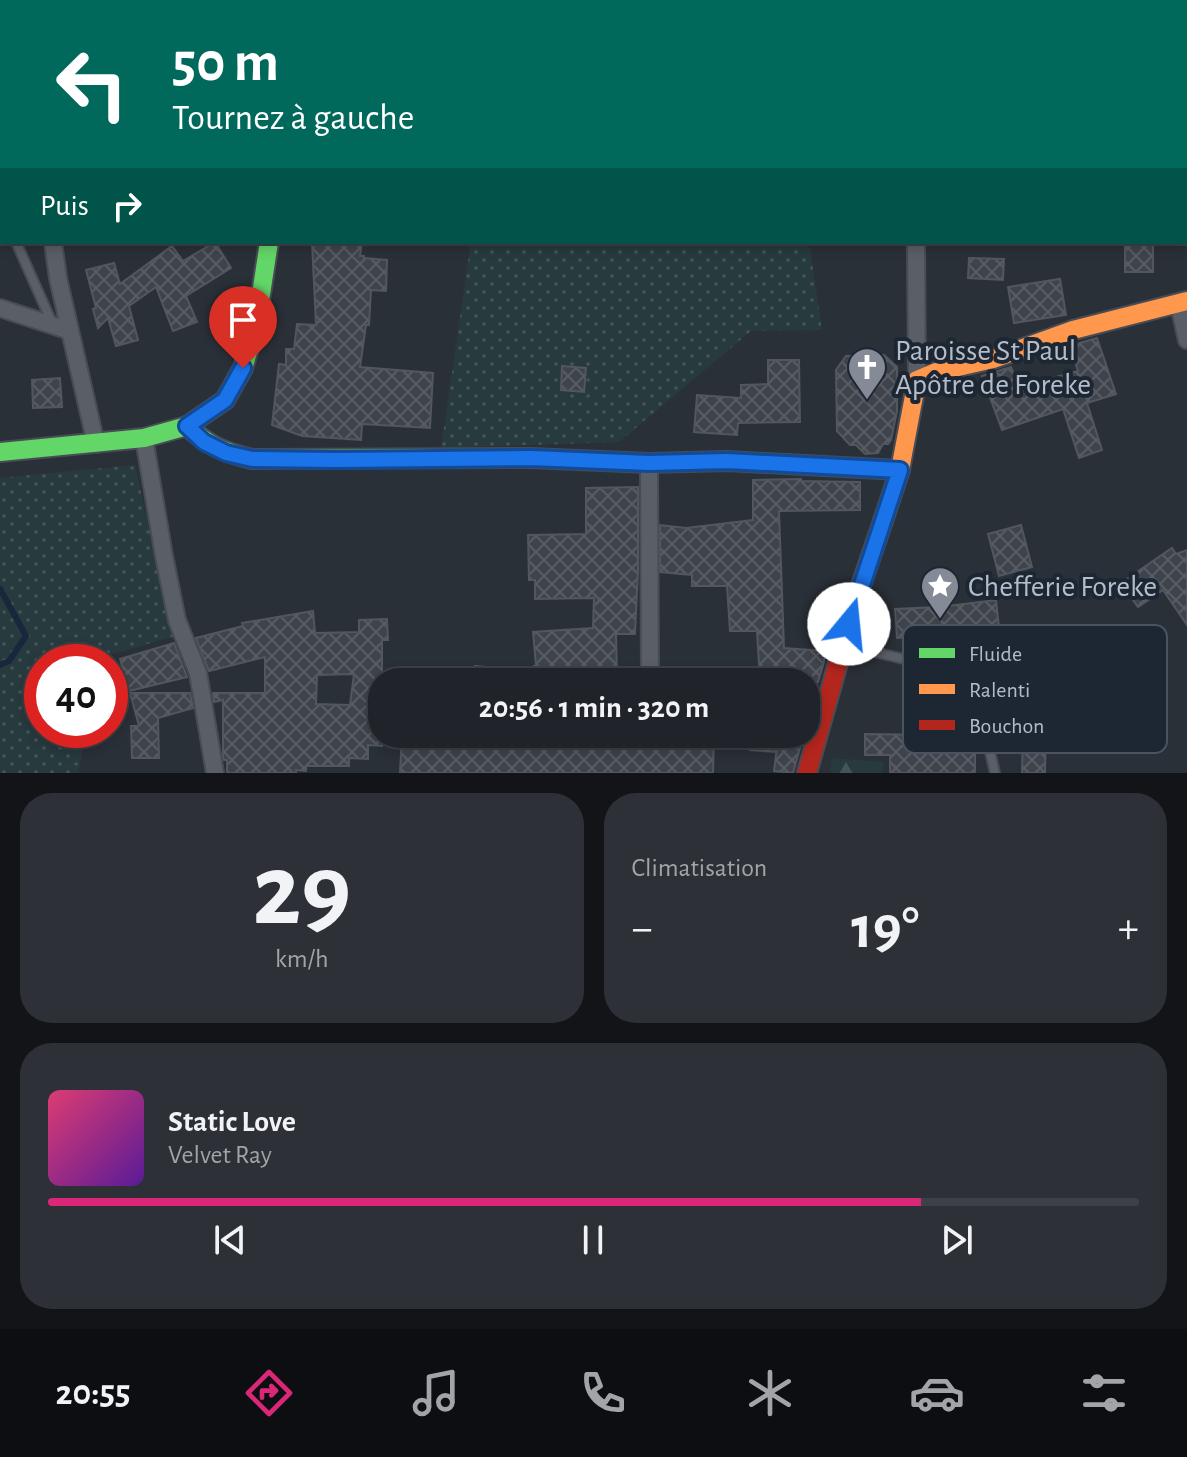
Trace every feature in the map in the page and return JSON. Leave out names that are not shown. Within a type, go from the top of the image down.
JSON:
[{"type":"street","points":[[53,244],[58,278],[96,444]]},
{"type":"street","points":[[0,452],[144,438],[187,426],[225,400],[243,368],[256,327],[269,244]]},
{"type":"street","points":[[807,773],[855,603],[900,470],[917,380],[916,244]]},
{"type":"street","points":[[917,380],[936,372],[993,359],[1073,330],[1183,302],[1187,340]]},
{"type":"street","points":[[0,308],[70,331]]},
{"type":"street","points":[[187,426],[204,442],[226,453],[252,459],[727,461],[900,470]]},
{"type":"street","points":[[144,438],[177,620],[198,673],[215,773]]},
{"type":"street","points":[[649,463],[650,668]]},
{"type":"lane","points":[[17,244],[53,326]]},
{"type":"lane","points":[[844,645],[903,659]]},
{"type":"lane","points":[[990,753],[995,773]]},
{"type":"green space","points":[[471,244],[805,244],[810,249],[822,330],[751,331],[619,442],[441,448]]},
{"type":"green space","points":[[135,465],[173,637],[128,649],[128,644],[24,644],[24,748],[83,748],[78,773],[0,773],[0,478]]},
{"type":"green space","points":[[832,758],[883,762],[883,773],[830,773]]},
{"type":"building","points":[[216,244],[231,268],[186,296],[197,322],[173,331],[156,287],[129,306],[138,340],[116,346],[108,318],[98,328],[86,270],[114,263],[120,284],[172,246],[183,261]]},
{"type":"building","points":[[312,244],[362,244],[360,256],[387,260],[386,291],[371,290],[369,325],[366,325],[360,367],[433,373],[430,428],[362,424],[361,440],[302,436],[272,425],[279,364],[286,365],[286,349],[294,349],[297,324],[316,325]]},
{"type":"building","points":[[1125,244],[1153,244],[1153,272],[1125,272]]},
{"type":"building","points":[[969,258],[1004,259],[1003,280],[968,278]]},
{"type":"building","points":[[1060,279],[1066,315],[1014,323],[1008,287]]},
{"type":"building","points":[[1097,338],[1116,394],[1087,403],[1102,450],[1079,458],[1063,409],[1002,430],[982,376],[1011,367],[1019,387],[1078,371],[1070,346]]},
{"type":"building","name":"Paroisse St Paul Apôtre de Foreke","points":[[884,355],[897,367],[897,411],[891,440],[883,444],[878,453],[865,454],[856,445],[850,445],[837,431],[836,370],[846,356]]},
{"type":"building","points":[[768,360],[799,360],[800,422],[738,423],[737,435],[694,432],[697,395],[741,398],[741,385],[768,384]]},
{"type":"building","points":[[562,366],[586,368],[584,392],[561,390]]},
{"type":"building","points":[[60,378],[62,407],[33,408],[32,380]]},
{"type":"building","points":[[753,480],[860,482],[860,510],[779,511],[784,648],[824,651],[820,675],[820,668],[759,668],[757,631],[730,631],[727,586],[692,586],[692,575],[660,572],[660,525],[686,528],[753,520]]},
{"type":"building","points":[[638,487],[635,634],[616,634],[617,668],[534,668],[533,632],[593,628],[594,598],[535,599],[535,580],[529,580],[528,535],[586,534],[586,488]]},
{"type":"building","points":[[1021,525],[1032,567],[999,576],[988,534]]},
{"type":"building","points":[[1172,548],[1176,554],[1187,550],[1187,625],[1163,590],[1138,607],[1121,583]]},
{"type":"building","points":[[996,600],[999,625],[903,625],[903,638],[897,638],[895,609]]},
{"type":"building","points":[[313,611],[315,633],[359,632],[359,620],[387,619],[388,640],[382,640],[382,668],[368,668],[368,759],[349,758],[349,766],[306,766],[306,771],[296,770],[296,773],[227,773],[227,760],[223,757],[223,700],[214,702],[213,693],[265,693],[265,657],[209,671],[196,638],[243,626],[242,623]],"holes":[[[354,674],[350,705],[316,704],[317,675]]]},
{"type":"building","points":[[174,643],[187,677],[129,691],[128,657]]},
{"type":"building","points":[[130,693],[190,693],[193,708],[158,718],[159,758],[132,758],[131,726],[139,726]]},
{"type":"building","points":[[865,734],[903,735],[903,753],[975,753],[975,773],[890,773],[890,755],[865,755]]},
{"type":"building","points":[[401,748],[714,748],[713,773],[400,773]]},
{"type":"building","points":[[750,748],[776,748],[776,752]]},
{"type":"building","points":[[777,748],[800,748],[793,773],[774,771]]},
{"type":"building","points":[[1022,753],[1045,753],[1045,773],[1022,773]]},
{"type":"waterway","points":[[0,589],[26,636],[9,661],[0,665]]},
{"type":"traffic: fast","points":[[0,452],[144,438],[187,426],[225,400],[243,368],[256,327],[269,244]]},
{"type":"traffic: fast","points":[[187,426],[217,447],[252,459],[727,461],[900,470]]},
{"type":"traffic: slow","points":[[883,521],[900,470],[917,380],[936,372],[993,359],[1073,330],[1187,301]]},
{"type":"traffic: jam","points":[[807,773],[855,603],[883,521]]},
{"type":"place","name":"Paroisse St Paul Apôtre de Foreke","points":[[867,401]]},
{"type":"place","name":"Chefferie Foreke","points":[[940,620]]},
{"type":"route","points":[[243,368],[225,400],[187,426],[204,442],[226,453],[252,459],[727,461],[900,470],[849,624]]}]
